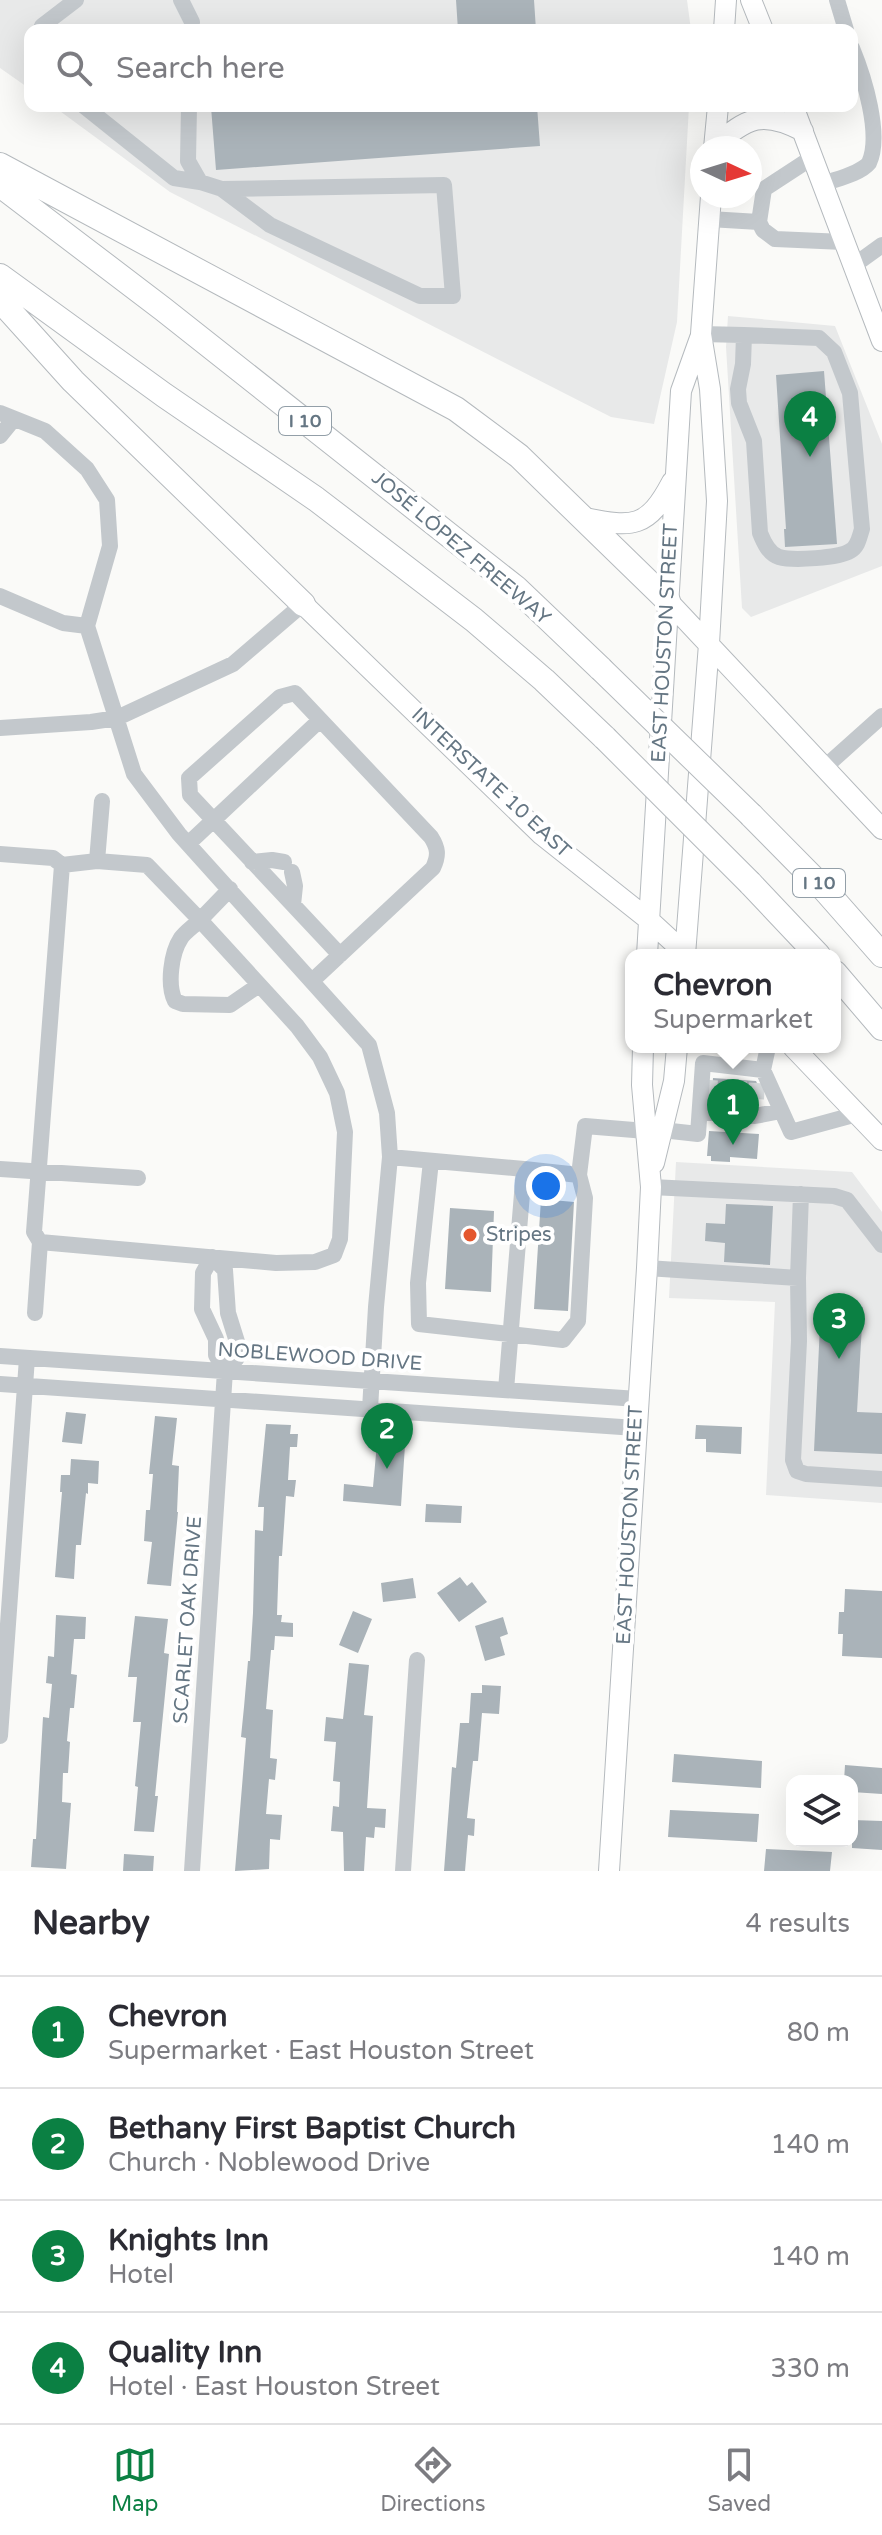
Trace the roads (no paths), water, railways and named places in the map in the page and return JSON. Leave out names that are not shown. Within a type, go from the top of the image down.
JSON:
[{"type":"highway","points":[[0,165],[456,409],[519,456],[668,601]]},
{"type":"highway","name":"JOSÉ LÓPEZ FREEWAY","points":[[0,185],[163,309],[516,588],[751,815],[824,889],[882,955]]},
{"type":"highway","name":"I 10","points":[[0,276],[164,395],[316,499],[474,620],[605,738],[812,949]]},
{"type":"highway","points":[[0,300],[73,381],[303,604]]},
{"type":"highway","points":[[841,980],[882,1028]]},
{"type":"main road","points":[[724,24],[726,0]]},
{"type":"main road","points":[[751,0],[761,24]]},
{"type":"main road","points":[[715,136],[717,112]]},
{"type":"main road","points":[[795,112],[882,341]]},
{"type":"main road","points":[[728,136],[749,120],[766,118],[783,121],[803,131]]},
{"type":"main road","name":"EAST HOUSTON STREET","points":[[686,949],[717,501],[710,389],[701,334],[710,208]]},
{"type":"main road","name":"EAST HOUSTON STREET","points":[[647,949],[681,391],[701,334]]},
{"type":"main road","points":[[585,518],[623,525],[638,522],[662,502],[674,479]]},
{"type":"main road","points":[[668,601],[882,829]]},
{"type":"main road","name":"INTERSTATE 10 EAST","points":[[303,604],[542,835],[649,920],[680,949]]},
{"type":"main road","name":"EAST HOUSTON STREET","points":[[643,1053],[642,1085],[654,1131]]},
{"type":"main road","points":[[799,1053],[882,1140]]},
{"type":"main road","name":"EAST HOUSTON STREET","points":[[609,1871],[654,1131],[678,1056]]},
{"type":"street","points":[[45,24],[76,0]]},
{"type":"street","points":[[181,0],[192,24]]},
{"type":"street","points":[[837,0],[844,24]]},
{"type":"street","points":[[823,184],[867,166],[875,153],[878,137],[876,115],[858,65]]},
{"type":"street","points":[[95,112],[174,178],[222,189],[444,185],[453,296],[420,296],[270,225],[222,189]]},
{"type":"street","points":[[189,112],[188,161],[200,182]]},
{"type":"street","points":[[813,157],[764,189],[759,222],[763,230],[775,239],[844,242]]},
{"type":"street","points":[[709,219],[759,222]]},
{"type":"street","points":[[853,266],[882,245]]},
{"type":"street","points":[[701,334],[744,335],[819,338],[834,352],[850,393],[862,529],[857,545],[848,553],[806,559],[777,557],[766,547],[760,533],[754,441],[739,403],[744,335]]},
{"type":"street","points":[[0,436],[7,417],[45,431],[87,469],[107,500],[110,546],[87,626],[134,774],[188,844],[369,1045],[387,1113],[390,1157],[370,1409]]},
{"type":"street","points":[[0,596],[63,623],[87,626]]},
{"type":"street","points":[[0,728],[117,718],[233,664],[303,604]]},
{"type":"street","points":[[312,981],[340,955],[433,868],[438,848],[295,693],[280,697],[189,778],[190,795],[340,955]]},
{"type":"street","points":[[825,767],[882,716]]},
{"type":"street","points":[[188,844],[320,720]]},
{"type":"street","points":[[97,861],[102,801]]},
{"type":"street","points":[[0,854],[53,858],[62,865],[97,861],[147,865],[297,1026],[337,1093],[345,1132],[340,1239],[334,1255],[315,1262],[276,1263],[40,1242]]},
{"type":"street","points":[[252,862],[288,867],[295,886],[293,905]]},
{"type":"street","points":[[35,1313],[40,1242],[34,1232],[62,865]]},
{"type":"street","points":[[230,889],[180,939],[173,961],[171,992],[175,1001],[183,1004],[230,1005],[259,985]]},
{"type":"street","points":[[766,1053],[759,1073],[791,1132],[857,1114]]},
{"type":"street","points":[[678,1056],[713,1073],[759,1073]]},
{"type":"street","points":[[431,1161],[418,1283],[419,1324],[563,1340],[578,1321],[585,1198],[579,1175],[585,1126],[698,1134],[711,1106],[713,1073]]},
{"type":"street","points":[[737,1115],[738,1097]]},
{"type":"street","points":[[755,1116],[756,1099]]},
{"type":"street","points":[[711,1106],[737,1115],[755,1116],[781,1111]]},
{"type":"street","points":[[390,1157],[579,1175]]},
{"type":"street","points":[[0,1169],[138,1178]]},
{"type":"street","points":[[506,1390],[524,1169]]},
{"type":"street","points":[[650,1182],[834,1196],[847,1200],[882,1245]]},
{"type":"street","points":[[801,1194],[799,1341],[793,1460],[797,1471],[823,1476],[882,1479]]},
{"type":"street","points":[[212,1257],[225,1270],[228,1313],[238,1345],[237,1358],[225,1371],[216,1355],[216,1339],[202,1309],[203,1273],[212,1257]]},
{"type":"street","points":[[647,1268],[798,1278]]},
{"type":"street","name":"NOBLEWOOD DRIVE","points":[[0,1356],[638,1399]]},
{"type":"street","points":[[0,1736],[27,1358]]},
{"type":"street","name":"SCARLET OAK DRIVE","points":[[192,1871],[225,1371]]},
{"type":"street","points":[[0,1384],[636,1428]]},
{"type":"street","points":[[458,1415],[460,1387]]},
{"type":"street","points":[[403,1871],[417,1660]]},
{"type":"tunnel","points":[[709,1096],[710,1078]]},
{"type":"tunnel","points":[[738,1097],[739,1080]]},
{"type":"tunnel","points":[[756,1099],[757,1081]]},
{"type":"place","name":"Quality Inn","points":[[810,457]]},
{"type":"place","name":"Chevron","points":[[733,1145]]},
{"type":"place","name":"Stripes","points":[[470,1235]]},
{"type":"place","name":"Knights Inn","points":[[839,1359]]},
{"type":"place","name":"Bethany First Baptist Church","points":[[387,1469]]}]
